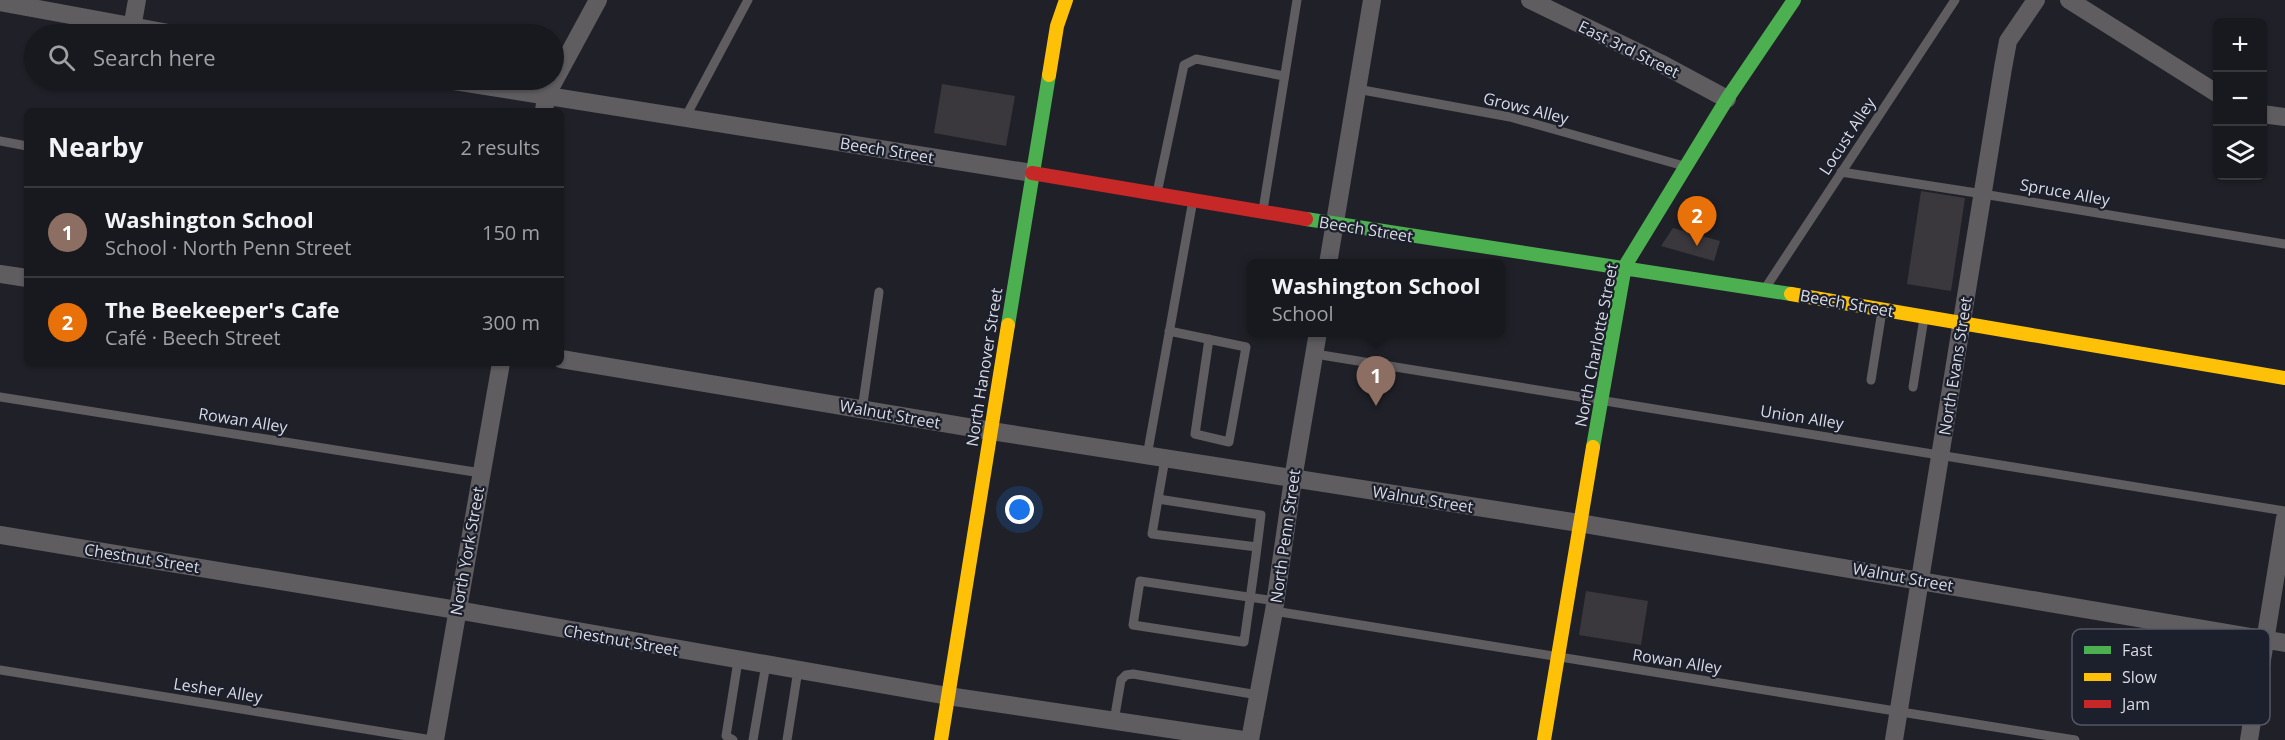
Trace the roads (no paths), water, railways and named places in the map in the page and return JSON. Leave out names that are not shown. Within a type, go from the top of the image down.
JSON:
[{"type":"street","points":[[133,24],[137,0]]},
{"type":"street","points":[[564,66],[598,0]]},
{"type":"street","name":"North Hanover Street","points":[[941,740],[1032,173],[1057,26],[1066,0]]},
{"type":"street","points":[[1329,259],[1372,0]]},
{"type":"street","name":"East 3rd Street","points":[[1530,0],[1728,99]]},
{"type":"street","name":"North Charlotte Street","points":[[1544,740],[1579,523],[1625,266],[1728,99],[1794,0]]},
{"type":"street","name":"North Evans Street","points":[[1894,740],[2008,41],[2036,0]]},
{"type":"street","points":[[2069,0],[2213,91]]},
{"type":"street","points":[[0,2],[112,24]]},
{"type":"street","name":"Beech Street","points":[[490,90],[545,103],[685,118],[1333,224],[1625,266],[2285,378]]},
{"type":"street","points":[[2267,115],[2285,117]]},
{"type":"street","points":[[0,274],[24,278]]},
{"type":"street","name":"North Penn Street","points":[[1250,740],[1275,606],[1293,479],[1317,337]]},
{"type":"street","name":"Walnut Street","points":[[564,360],[1156,458],[1579,523],[2202,629]]},
{"type":"street","name":"North York Street","points":[[434,740],[500,366]]},
{"type":"street","points":[[2267,629],[2285,518]]},
{"type":"street","name":"Chestnut Street","points":[[0,535],[457,610],[948,696],[1243,740]]},
{"type":"street","name":"Walnut Street","points":[[2270,641],[2285,643]]},
{"type":"street","points":[[2249,740],[2251,725]]},
{"type":"lane","points":[[685,118],[748,0]]},
{"type":"lane","points":[[1263,212],[1297,0]]},
{"type":"lane","name":"Locust Alley","points":[[1765,289],[1955,0]]},
{"type":"lane","points":[[1157,194],[1184,65],[1196,59],[1284,76]]},
{"type":"lane","name":"Grows Alley","points":[[1357,89],[1510,117],[1687,166]]},
{"type":"lane","points":[[0,141],[24,145]]},
{"type":"lane","name":"Spruce Alley","points":[[1840,172],[2285,244]]},
{"type":"lane","points":[[1193,200],[1169,331],[1156,458],[1158,499],[1152,534],[1257,548]]},
{"type":"lane","points":[[862,410],[879,292]]},
{"type":"lane","points":[[1871,380],[1882,309]]},
{"type":"lane","points":[[1913,387],[1924,315]]},
{"type":"lane","points":[[1169,331],[1209,339],[1246,347],[1229,442],[1195,434],[1209,339]]},
{"type":"lane","name":"Union Alley","points":[[1315,354],[2285,511]]},
{"type":"lane","name":"Rowan Alley","points":[[0,397],[481,473]]},
{"type":"lane","points":[[1158,499],[1261,515],[1250,597]]},
{"type":"lane","name":"Rowan Alley","points":[[1250,597],[1244,642],[1133,625],[1140,581],[1250,597],[1275,606],[1558,657],[2075,740]]},
{"type":"lane","points":[[733,740],[726,736],[738,661]]},
{"type":"lane","points":[[753,740],[766,664]]},
{"type":"lane","name":"Lesher Alley","points":[[0,670],[434,740]]},
{"type":"lane","points":[[787,740],[798,670]]},
{"type":"lane","points":[[1114,721],[1122,681],[1126,675],[1133,674],[1258,696]]},
{"type":"place","name":"The Beekeeper's Cafe","points":[[1697,246]]},
{"type":"place","name":"Washington School","points":[[1376,406]]}]
